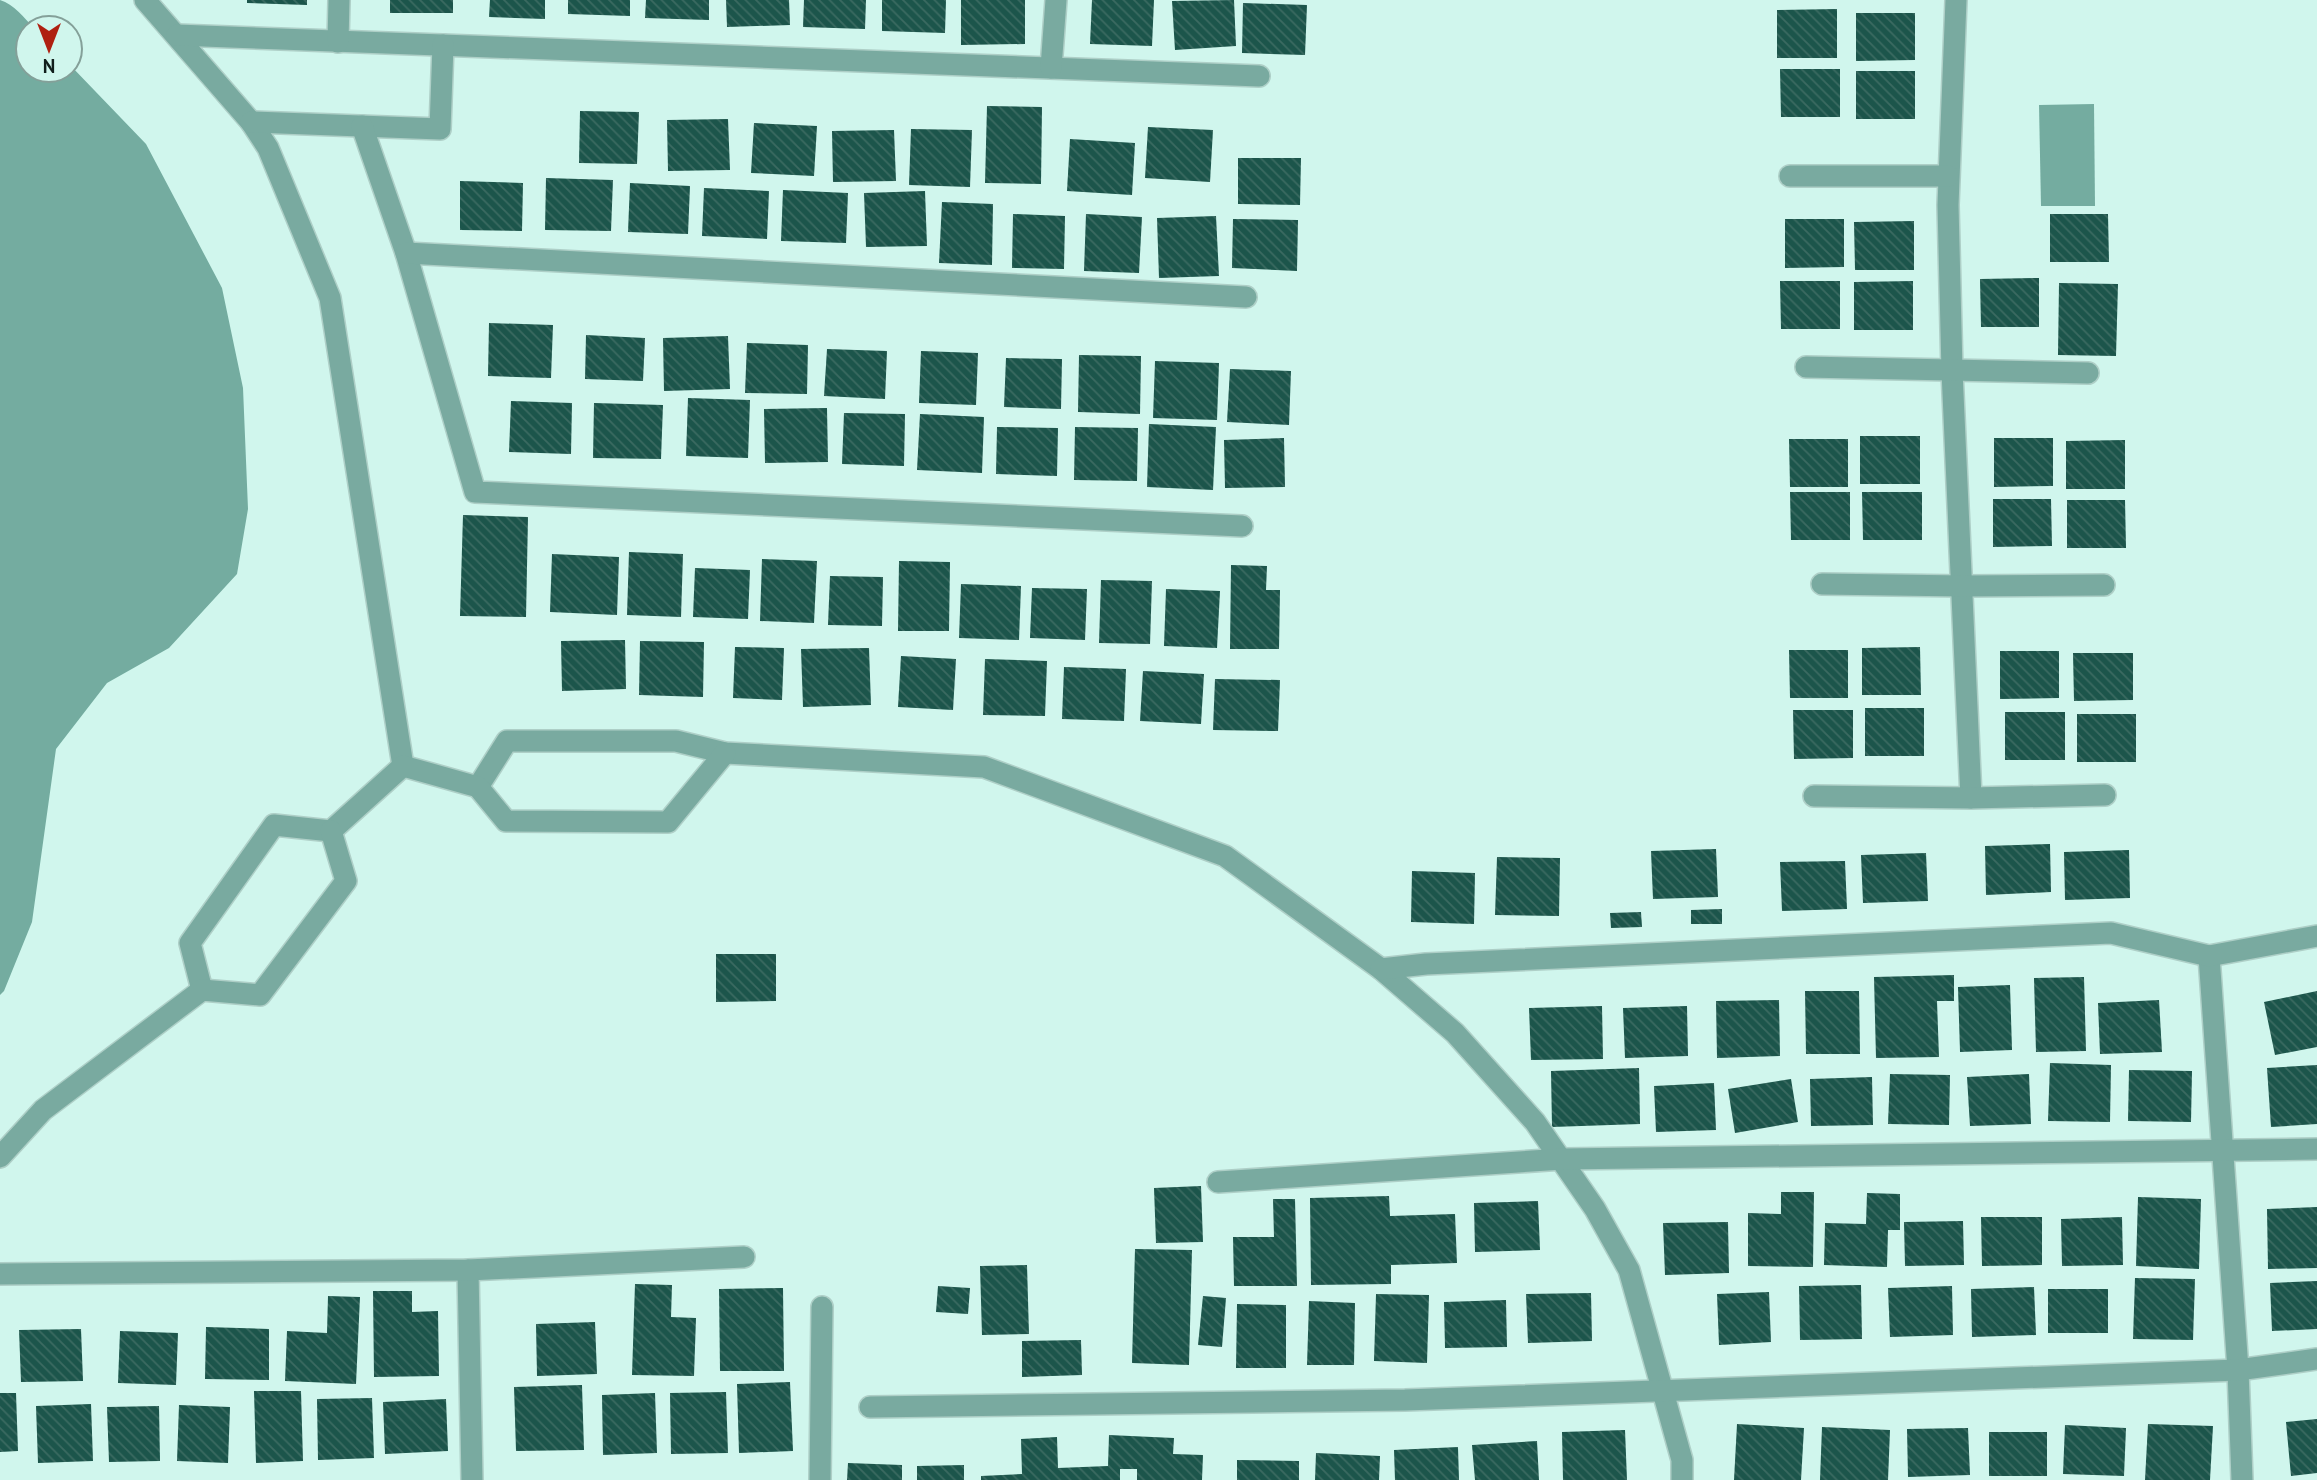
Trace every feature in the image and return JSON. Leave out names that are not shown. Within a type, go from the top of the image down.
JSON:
[{"type":"street","points":[[145,0],[250,122],[268,148],[330,298],[403,766]]},
{"type":"street","points":[[338,42],[339,0]]},
{"type":"street","points":[[1051,68],[1056,0]]},
{"type":"street","points":[[1956,0],[1948,176],[1952,371],[1971,798]]},
{"type":"street","points":[[177,36],[1259,76]]},
{"type":"street","points":[[250,122],[440,129],[443,46]]},
{"type":"street","points":[[362,126],[406,253],[475,492],[1242,526]]},
{"type":"street","points":[[1790,176],[1948,176]]},
{"type":"street","points":[[406,253],[1246,298]]},
{"type":"street","points":[[1806,367],[2088,373]]},
{"type":"street","points":[[1822,584],[2104,585]]},
{"type":"street","points":[[478,787],[507,741],[676,741],[725,753],[984,767],[1225,856],[1381,968],[1455,1033],[1535,1122],[1563,1159],[1629,1270],[1682,1460],[1682,1480]]},
{"type":"street","points":[[403,766],[478,787],[506,821],[668,822],[725,753]]},
{"type":"street","points":[[202,990],[190,943],[274,825],[331,831],[403,766]]},
{"type":"street","points":[[1814,796],[1971,798],[2105,795]]},
{"type":"street","points":[[0,1157],[43,1110],[202,990],[260,995],[346,881],[331,831]]},
{"type":"street","points":[[1381,968],[1439,963],[2112,933],[2209,956],[2317,936]]},
{"type":"street","points":[[2209,956],[2238,1370],[2242,1480]]},
{"type":"street","points":[[1218,1182],[1563,1159],[2317,1149]]},
{"type":"street","points":[[0,1274],[468,1270],[744,1256]]},
{"type":"street","points":[[468,1270],[472,1480]]},
{"type":"street","points":[[820,1480],[822,1307]]},
{"type":"street","points":[[870,1407],[1405,1400],[2238,1370],[2317,1359]]},
{"type":"shaded area","points":[[0,0],[20,14],[14,14],[14,84],[84,84],[84,80],[146,144],[222,288],[243,388],[248,509],[237,574],[169,648],[107,683],[56,749],[32,922],[0,995]]},
{"type":"shaded area","points":[[2094,104],[2095,206],[2041,206],[2039,105]]},
{"type":"building","points":[[247,0],[307,0],[307,5],[247,3]]},
{"type":"building","points":[[390,0],[453,0],[453,13],[390,13]]},
{"type":"building","points":[[490,0],[545,0],[545,19],[489,17]]},
{"type":"building","points":[[568,0],[630,0],[630,16],[568,14]]},
{"type":"building","points":[[646,0],[709,0],[709,20],[645,18]]},
{"type":"building","points":[[726,0],[789,0],[790,25],[727,27]]},
{"type":"building","points":[[804,0],[866,0],[865,29],[803,27]]},
{"type":"building","points":[[882,0],[946,0],[945,33],[882,31]]},
{"type":"building","points":[[961,0],[1025,0],[1025,44],[961,45]]},
{"type":"building","points":[[1092,0],[1154,0],[1152,46],[1090,44]]},
{"type":"building","points":[[1234,0],[1236,46],[1175,50],[1172,1]]},
{"type":"building","points":[[1243,3],[1307,5],[1305,55],[1242,53]]},
{"type":"building","points":[[1837,9],[1837,58],[1777,58],[1777,10]]},
{"type":"building","points":[[1856,13],[1915,13],[1915,60],[1856,61]]},
{"type":"building","points":[[1780,69],[1840,69],[1840,117],[1781,117]]},
{"type":"building","points":[[1856,71],[1915,71],[1915,119],[1856,119]]},
{"type":"building","points":[[987,106],[1042,107],[1041,184],[985,183]]},
{"type":"building","points":[[580,111],[639,112],[637,164],[579,163]]},
{"type":"building","points":[[728,119],[730,170],[668,171],[667,120]]},
{"type":"building","points":[[754,123],[817,126],[814,176],[751,173]]},
{"type":"building","points":[[1148,127],[1213,130],[1210,182],[1145,178]]},
{"type":"building","points":[[911,129],[972,130],[970,187],[909,185]]},
{"type":"building","points":[[894,130],[896,181],[833,182],[832,131]]},
{"type":"building","points":[[1070,139],[1135,143],[1132,195],[1067,191]]},
{"type":"building","points":[[1238,158],[1301,158],[1300,205],[1238,204]]},
{"type":"building","points":[[546,178],[613,180],[611,231],[545,230]]},
{"type":"building","points":[[460,181],[523,183],[522,231],[460,230]]},
{"type":"building","points":[[630,183],[690,186],[688,234],[628,232]]},
{"type":"building","points":[[704,188],[769,191],[767,239],[702,236]]},
{"type":"building","points":[[783,190],[848,193],[846,243],[781,241]]},
{"type":"building","points":[[925,191],[927,246],[866,247],[864,193]]},
{"type":"building","points":[[942,202],[993,204],[992,265],[939,263]]},
{"type":"building","points":[[1013,214],[1065,216],[1064,269],[1012,268]]},
{"type":"building","points":[[1086,214],[1142,217],[1139,273],[1084,271]]},
{"type":"building","points":[[2050,214],[2108,214],[2109,262],[2050,262]]},
{"type":"building","points":[[1216,216],[1219,276],[1159,278],[1157,218]]},
{"type":"building","points":[[1233,219],[1298,220],[1297,271],[1232,268]]},
{"type":"building","points":[[1785,219],[1844,219],[1844,267],[1785,268]]},
{"type":"building","points":[[1914,221],[1914,270],[1855,270],[1854,222]]},
{"type":"building","points":[[2039,278],[2039,327],[1981,327],[1980,279]]},
{"type":"building","points":[[1780,281],[1840,281],[1840,329],[1781,329]]},
{"type":"building","points":[[1913,281],[1913,330],[1854,330],[1854,282]]},
{"type":"building","points":[[2059,283],[2118,284],[2116,356],[2058,355]]},
{"type":"building","points":[[489,323],[553,325],[551,378],[488,376]]},
{"type":"building","points":[[586,335],[645,338],[643,381],[585,379]]},
{"type":"building","points":[[728,336],[730,389],[664,391],[663,338]]},
{"type":"building","points":[[747,343],[808,345],[807,394],[745,393]]},
{"type":"building","points":[[827,349],[887,351],[885,399],[824,396]]},
{"type":"building","points":[[921,351],[978,353],[976,405],[919,403]]},
{"type":"building","points":[[1079,355],[1141,356],[1140,414],[1078,412]]},
{"type":"building","points":[[1006,358],[1062,359],[1061,409],[1004,407]]},
{"type":"building","points":[[1155,361],[1219,363],[1217,420],[1153,418]]},
{"type":"building","points":[[1230,369],[1291,371],[1289,425],[1227,422]]},
{"type":"building","points":[[688,398],[750,400],[748,458],[686,456]]},
{"type":"building","points":[[511,401],[572,403],[571,454],[509,452]]},
{"type":"building","points":[[594,403],[663,405],[661,459],[593,458]]},
{"type":"building","points":[[827,408],[828,462],[765,463],[764,409]]},
{"type":"building","points":[[844,413],[905,414],[904,466],[842,464]]},
{"type":"building","points":[[920,414],[984,417],[982,473],[917,470]]},
{"type":"building","points":[[1149,424],[1216,427],[1213,490],[1147,487]]},
{"type":"building","points":[[997,427],[1058,428],[1057,476],[996,474]]},
{"type":"building","points":[[1075,427],[1138,428],[1137,481],[1074,480]]},
{"type":"building","points":[[1860,436],[1920,436],[1920,484],[1860,484]]},
{"type":"building","points":[[1284,438],[1285,487],[1225,488],[1224,440]]},
{"type":"building","points":[[1994,438],[2053,438],[2053,486],[1994,487]]},
{"type":"building","points":[[1789,439],[1848,439],[1848,487],[1790,487]]},
{"type":"building","points":[[2125,440],[2125,489],[2066,489],[2066,441]]},
{"type":"building","points":[[1790,492],[1850,492],[1850,540],[1791,540]]},
{"type":"building","points":[[1862,492],[1922,492],[1922,540],[1863,540]]},
{"type":"building","points":[[1993,499],[2051,499],[2052,546],[1993,547]]},
{"type":"building","points":[[2067,500],[2125,500],[2126,548],[2067,548]]},
{"type":"building","points":[[463,515],[528,517],[526,617],[460,616]]},
{"type":"building","points":[[629,552],[683,554],[681,617],[627,615]]},
{"type":"building","points":[[552,554],[619,557],[617,615],[550,612]]},
{"type":"building","points":[[762,559],[817,561],[814,623],[760,621]]},
{"type":"building","points":[[899,561],[950,562],[949,631],[898,631]]},
{"type":"building","points":[[1231,565],[1267,566],[1266,590],[1280,590],[1279,649],[1230,649]]},
{"type":"building","points":[[695,568],[750,570],[748,619],[693,617]]},
{"type":"building","points":[[830,576],[883,577],[882,626],[828,625]]},
{"type":"building","points":[[1101,580],[1152,581],[1150,644],[1099,643]]},
{"type":"building","points":[[961,584],[1021,586],[1019,640],[959,638]]},
{"type":"building","points":[[1032,588],[1087,589],[1085,640],[1030,638]]},
{"type":"building","points":[[1166,589],[1220,591],[1217,648],[1164,646]]},
{"type":"building","points":[[625,640],[626,689],[562,691],[561,641]]},
{"type":"building","points":[[640,641],[704,642],[703,697],[639,695]]},
{"type":"building","points":[[735,647],[784,648],[782,700],[733,698]]},
{"type":"building","points":[[1920,647],[1921,695],[1862,695],[1862,648]]},
{"type":"building","points":[[869,648],[871,705],[803,707],[801,649]]},
{"type":"building","points":[[1789,650],[1848,650],[1848,698],[1790,698]]},
{"type":"building","points":[[2000,651],[2059,651],[2059,698],[2000,699]]},
{"type":"building","points":[[2073,653],[2133,653],[2133,700],[2074,701]]},
{"type":"building","points":[[901,656],[956,659],[953,710],[898,707]]},
{"type":"building","points":[[985,659],[1047,661],[1045,716],[983,715]]},
{"type":"building","points":[[1064,667],[1126,669],[1124,721],[1062,719]]},
{"type":"building","points":[[1143,671],[1204,674],[1201,724],[1140,721]]},
{"type":"building","points":[[1215,679],[1280,680],[1278,731],[1213,730]]},
{"type":"building","points":[[1865,708],[1924,708],[1924,756],[1865,756]]},
{"type":"building","points":[[1793,710],[1853,710],[1853,758],[1794,759]]},
{"type":"building","points":[[2005,712],[2065,712],[2065,760],[2005,760]]},
{"type":"building","points":[[2077,714],[2136,714],[2136,762],[2077,762]]},
{"type":"building","points":[[2050,844],[2051,892],[1986,895],[1985,846]]},
{"type":"building","points":[[1716,849],[1718,897],[1653,899],[1651,851]]},
{"type":"building","points":[[2129,850],[2130,898],[2065,900],[2064,852]]},
{"type":"building","points":[[1926,853],[1928,901],[1863,903],[1861,855]]},
{"type":"building","points":[[1497,857],[1560,858],[1559,916],[1495,915]]},
{"type":"building","points":[[1845,861],[1847,909],[1782,911],[1780,862]]},
{"type":"building","points":[[1412,871],[1475,873],[1474,924],[1411,922]]},
{"type":"building","points":[[1722,909],[1722,924],[1691,924],[1691,910]]},
{"type":"building","points":[[1641,912],[1642,927],[1611,928],[1610,913]]},
{"type":"building","points":[[716,954],[776,954],[776,1001],[716,1002]]},
{"type":"building","points":[[1954,975],[1954,1001],[1937,1001],[1939,1057],[1876,1058],[1874,977]]},
{"type":"building","points":[[2084,977],[2086,1051],[2036,1052],[2034,978]]},
{"type":"building","points":[[2010,985],[2012,1050],[1960,1052],[1958,987]]},
{"type":"building","points":[[1805,991],[1859,991],[1860,1054],[1806,1054]]},
{"type":"building","points":[[2317,991],[2317,1047],[2275,1055],[2264,1002]]},
{"type":"building","points":[[1779,1000],[1780,1056],[1717,1058],[1716,1001]]},
{"type":"building","points":[[2159,1000],[2162,1052],[2100,1054],[2098,1003]]},
{"type":"building","points":[[1602,1006],[1603,1059],[1531,1060],[1529,1008]]},
{"type":"building","points":[[1687,1006],[1688,1056],[1625,1058],[1623,1008]]},
{"type":"building","points":[[2050,1063],[2111,1065],[2110,1122],[2048,1121]]},
{"type":"building","points":[[2317,1065],[2317,1124],[2271,1127],[2267,1068]]},
{"type":"building","points":[[1639,1068],[1640,1124],[1552,1127],[1551,1071]]},
{"type":"building","points":[[2129,1070],[2192,1071],[2191,1122],[2128,1121]]},
{"type":"building","points":[[1890,1074],[1950,1075],[1949,1125],[1888,1124]]},
{"type":"building","points":[[2029,1074],[2031,1124],[1970,1126],[1967,1077]]},
{"type":"building","points":[[1872,1077],[1873,1125],[1811,1126],[1810,1079]]},
{"type":"building","points":[[1791,1079],[1798,1122],[1735,1133],[1728,1089]]},
{"type":"building","points":[[1714,1083],[1716,1130],[1656,1132],[1654,1086]]},
{"type":"building","points":[[1201,1186],[1203,1242],[1156,1243],[1154,1188]]},
{"type":"building","points":[[1781,1192],[1814,1192],[1813,1267],[1748,1266],[1748,1213],[1781,1214]]},
{"type":"building","points":[[1867,1193],[1900,1194],[1900,1230],[1888,1230],[1887,1267],[1824,1265],[1825,1223],[1866,1224]]},
{"type":"building","points":[[1389,1196],[1390,1216],[1455,1214],[1457,1263],[1391,1265],[1391,1284],[1311,1285],[1310,1198]]},
{"type":"building","points":[[2138,1197],[2201,1199],[2199,1269],[2136,1266]]},
{"type":"building","points":[[1273,1199],[1295,1199],[1297,1286],[1234,1286],[1233,1237],[1274,1237]]},
{"type":"building","points":[[1538,1201],[1540,1250],[1475,1252],[1474,1203]]},
{"type":"building","points":[[2317,1207],[2317,1268],[2268,1269],[2267,1209]]},
{"type":"building","points":[[1981,1217],[2042,1217],[2042,1265],[1982,1266]]},
{"type":"building","points":[[2122,1217],[2123,1265],[2062,1266],[2061,1219]]},
{"type":"building","points":[[1963,1221],[1964,1265],[1905,1266],[1904,1222]]},
{"type":"building","points":[[1728,1222],[1729,1273],[1665,1275],[1663,1223]]},
{"type":"building","points":[[1135,1249],[1192,1250],[1189,1365],[1132,1363]]},
{"type":"building","points":[[1027,1265],[1029,1334],[982,1335],[980,1266]]},
{"type":"building","points":[[2135,1278],[2195,1279],[2193,1340],[2133,1339]]},
{"type":"building","points":[[2317,1281],[2317,1329],[2272,1331],[2270,1283]]},
{"type":"building","points":[[635,1284],[672,1285],[671,1317],[696,1318],[694,1376],[632,1375]]},
{"type":"building","points":[[1861,1285],[1862,1339],[1800,1340],[1799,1286]]},
{"type":"building","points":[[938,1286],[970,1288],[968,1314],[936,1312]]},
{"type":"building","points":[[1952,1286],[1953,1335],[1890,1337],[1888,1288]]},
{"type":"building","points":[[2034,1287],[2036,1335],[1972,1337],[1971,1289]]},
{"type":"building","points":[[783,1288],[784,1371],[720,1371],[719,1289]]},
{"type":"building","points":[[2048,1289],[2108,1289],[2108,1333],[2048,1333]]},
{"type":"building","points":[[373,1291],[412,1291],[412,1312],[438,1311],[439,1376],[374,1377]]},
{"type":"building","points":[[1769,1292],[1771,1342],[1719,1345],[1717,1294]]},
{"type":"building","points":[[1591,1293],[1592,1341],[1528,1343],[1526,1294]]},
{"type":"building","points":[[1376,1294],[1429,1295],[1427,1363],[1374,1361]]},
{"type":"building","points":[[328,1296],[360,1297],[356,1384],[285,1381],[287,1331],[327,1333]]},
{"type":"building","points":[[1203,1296],[1226,1298],[1222,1347],[1198,1345]]},
{"type":"building","points":[[1506,1300],[1507,1347],[1445,1348],[1444,1302]]},
{"type":"building","points":[[1309,1301],[1355,1303],[1354,1365],[1307,1365]]},
{"type":"building","points":[[1237,1304],[1286,1305],[1286,1368],[1236,1368]]},
{"type":"building","points":[[595,1322],[597,1374],[537,1376],[536,1324]]},
{"type":"building","points":[[206,1327],[269,1329],[269,1380],[205,1379]]},
{"type":"building","points":[[81,1329],[83,1381],[21,1382],[19,1330]]},
{"type":"building","points":[[120,1331],[178,1333],[176,1385],[118,1383]]},
{"type":"building","points":[[1081,1340],[1082,1375],[1022,1377],[1022,1341]]},
{"type":"building","points":[[790,1382],[793,1451],[739,1453],[737,1384]]},
{"type":"building","points":[[582,1385],[584,1450],[516,1451],[514,1387]]},
{"type":"building","points":[[254,1391],[301,1391],[303,1461],[256,1463]]},
{"type":"building","points":[[726,1392],[728,1453],[671,1454],[670,1393]]},
{"type":"building","points":[[0,1393],[16,1393],[18,1451],[0,1452]]},
{"type":"building","points":[[655,1393],[657,1453],[603,1455],[602,1395]]},
{"type":"building","points":[[372,1398],[374,1458],[318,1460],[317,1399]]},
{"type":"building","points":[[446,1399],[448,1451],[385,1454],[383,1402]]},
{"type":"building","points":[[91,1404],[93,1461],[38,1463],[36,1406]]},
{"type":"building","points":[[179,1405],[230,1407],[228,1463],[177,1461]]},
{"type":"building","points":[[159,1406],[160,1461],[109,1462],[107,1407]]},
{"type":"building","points":[[2317,1419],[2317,1473],[2291,1476],[2286,1422]]},
{"type":"building","points":[[1737,1424],[1804,1428],[1801,1480],[1734,1480]]},
{"type":"building","points":[[2148,1424],[2213,1426],[2210,1480],[2145,1480]]},
{"type":"building","points":[[2065,1425],[2126,1428],[2124,1476],[2063,1474]]},
{"type":"building","points":[[1822,1427],[1890,1430],[1888,1480],[1820,1480]]},
{"type":"building","points":[[1968,1428],[1970,1475],[1908,1477],[1907,1429]]},
{"type":"building","points":[[1625,1430],[1627,1480],[1563,1480],[1562,1432]]},
{"type":"building","points":[[1989,1432],[2047,1432],[2047,1476],[1989,1476]]},
{"type":"building","points":[[1109,1435],[1174,1438],[1173,1454],[1203,1455],[1202,1480],[1137,1480],[1137,1469],[1120,1469],[1120,1480],[981,1480],[981,1476],[1022,1474],[1021,1439],[1057,1437],[1058,1468],[1108,1466]]},
{"type":"building","points":[[1537,1441],[1539,1480],[1475,1480],[1472,1445]]},
{"type":"building","points":[[1458,1447],[1459,1480],[1395,1480],[1394,1450]]},
{"type":"building","points":[[1316,1453],[1380,1456],[1379,1480],[1315,1480]]},
{"type":"building","points":[[1237,1460],[1299,1461],[1299,1480],[1237,1480]]},
{"type":"building","points":[[848,1463],[902,1465],[902,1480],[847,1480]]},
{"type":"building","points":[[964,1465],[964,1480],[917,1480],[917,1466]]}]
